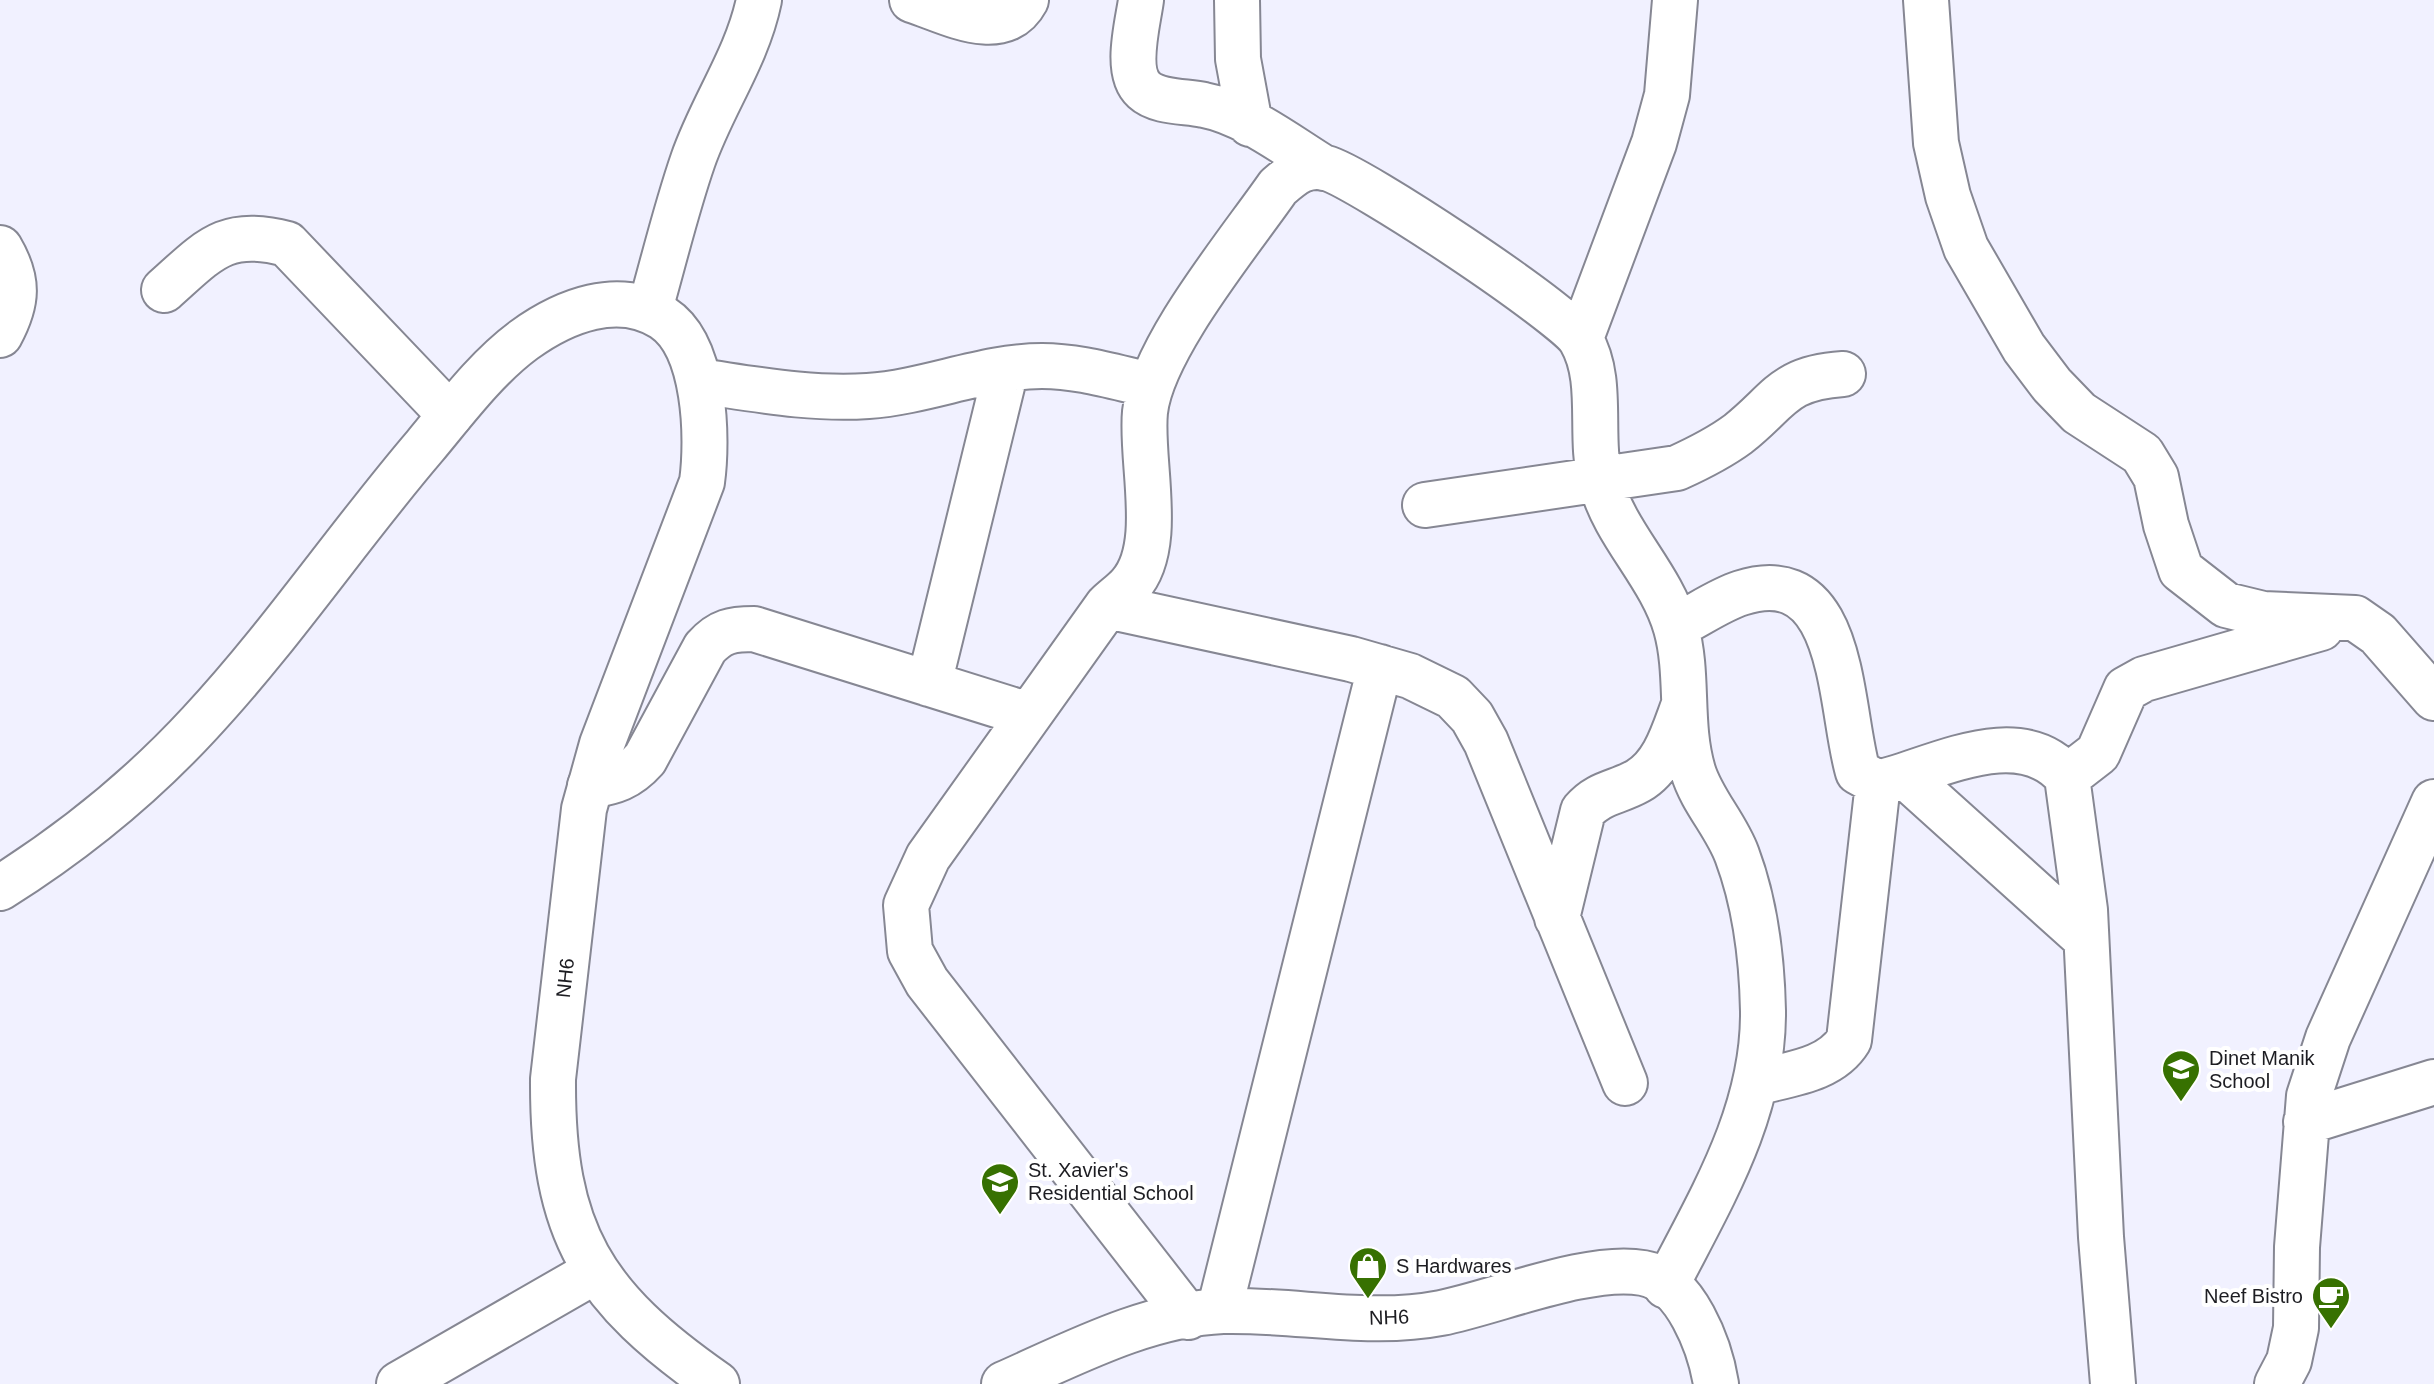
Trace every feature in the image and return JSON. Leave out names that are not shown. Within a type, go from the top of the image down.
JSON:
[{"type":"main road","points":[[0,888],[105,812],[171,755],[253,662],[450,415],[523,340],[564,317],[601,304],[629,304],[650,309],[693,159],[732,79],[753,28],[759,0]]},
{"type":"main road","points":[[912,0],[995,23],[1009,19],[1026,0]]},
{"type":"main road","points":[[1141,0],[1135,72],[1143,89],[1156,97],[1208,105],[1250,124],[1324,168],[1351,180],[1489,266],[1581,338],[1591,366],[1599,477],[1608,506],[1676,626],[1693,772],[1737,855],[1760,958],[1763,1013],[1755,1083],[1734,1155],[1666,1286]]},
{"type":"main road","points":[[1237,0],[1238,59],[1250,124]]},
{"type":"main road","points":[[1581,338],[1654,143],[1667,95],[1675,0]]},
{"type":"main road","points":[[1926,0],[1936,143],[1948,196],[1966,248],[2024,348],[2079,413],[2142,454],[2156,477],[2166,525],[2181,570],[2226,605],[2263,614],[2355,618],[2378,634],[2434,698]]},
{"type":"main road","points":[[1204,1314],[927,982],[910,951],[906,905],[928,857],[1107,606],[1132,584],[1144,558],[1148,529],[1145,413],[1150,385],[1166,350],[1278,187],[1299,169],[1324,168]]},
{"type":"main road","points":[[164,290],[205,253],[234,238],[264,238],[287,244],[450,415]]},
{"type":"main road","points":[[0,248],[16,283],[15,306],[0,335]]},
{"type":"main road","name":"NH6","points":[[650,309],[670,322],[699,381],[707,443],[702,482],[602,744],[590,786],[553,1079],[553,1123],[566,1208],[577,1242],[594,1272],[648,1331],[717,1384]]},
{"type":"main road","points":[[699,381],[824,397],[865,396],[904,393],[1006,370],[1039,366],[1073,367],[1150,385]]},
{"type":"main road","points":[[929,684],[1006,370]]},
{"type":"main road","points":[[1425,505],[1599,477],[1677,468],[1711,453],[1741,432],[1787,389],[1814,376],[1843,374]]},
{"type":"main road","points":[[1676,626],[1740,593],[1769,587],[1800,594],[1818,612],[1833,641],[1858,772],[1892,780],[2086,939]]},
{"type":"main road","points":[[1107,606],[1380,667],[1453,697],[1472,717],[1486,742],[1625,1083]]},
{"type":"main road","points":[[2067,777],[2098,753],[2126,689],[2144,679],[2355,618]]},
{"type":"main road","points":[[590,786],[617,782],[645,759],[705,648],[715,636],[731,629],[754,629],[1029,715]]},
{"type":"main road","points":[[1204,1314],[1380,667]]},
{"type":"main road","points":[[1557,918],[1583,811],[1594,798],[1637,782],[1654,767],[1666,749],[1684,705]]},
{"type":"main road","points":[[1892,780],[1962,755],[1998,750],[2039,756],[2058,765],[2067,777],[2073,800],[2086,939],[2101,1237],[2113,1384]]},
{"type":"main road","points":[[1755,1083],[1826,1063],[1840,1054],[1849,1040],[1892,780]]},
{"type":"main road","points":[[2277,1384],[2289,1361],[2296,1328],[2309,1096],[2328,1038],[2434,802]]},
{"type":"main road","points":[[2306,1122],[2434,1082]]},
{"type":"main road","points":[[399,1384],[594,1272]]},
{"type":"main road","name":"NH6","points":[[1004,1384],[1112,1338],[1204,1314],[1403,1318],[1440,1313],[1608,1273],[1645,1273],[1666,1286],[1687,1307],[1701,1331],[1716,1384]]},
{"type":"place","name":"Dinet Manik School","points":[[2181,1103]]},
{"type":"place","name":"St. Xavier's Residential School","points":[[1000,1216]]},
{"type":"place","name":"S Hardwares","points":[[1368,1300]]},
{"type":"place","name":"Neef Bistro","points":[[2331,1330]]}]
